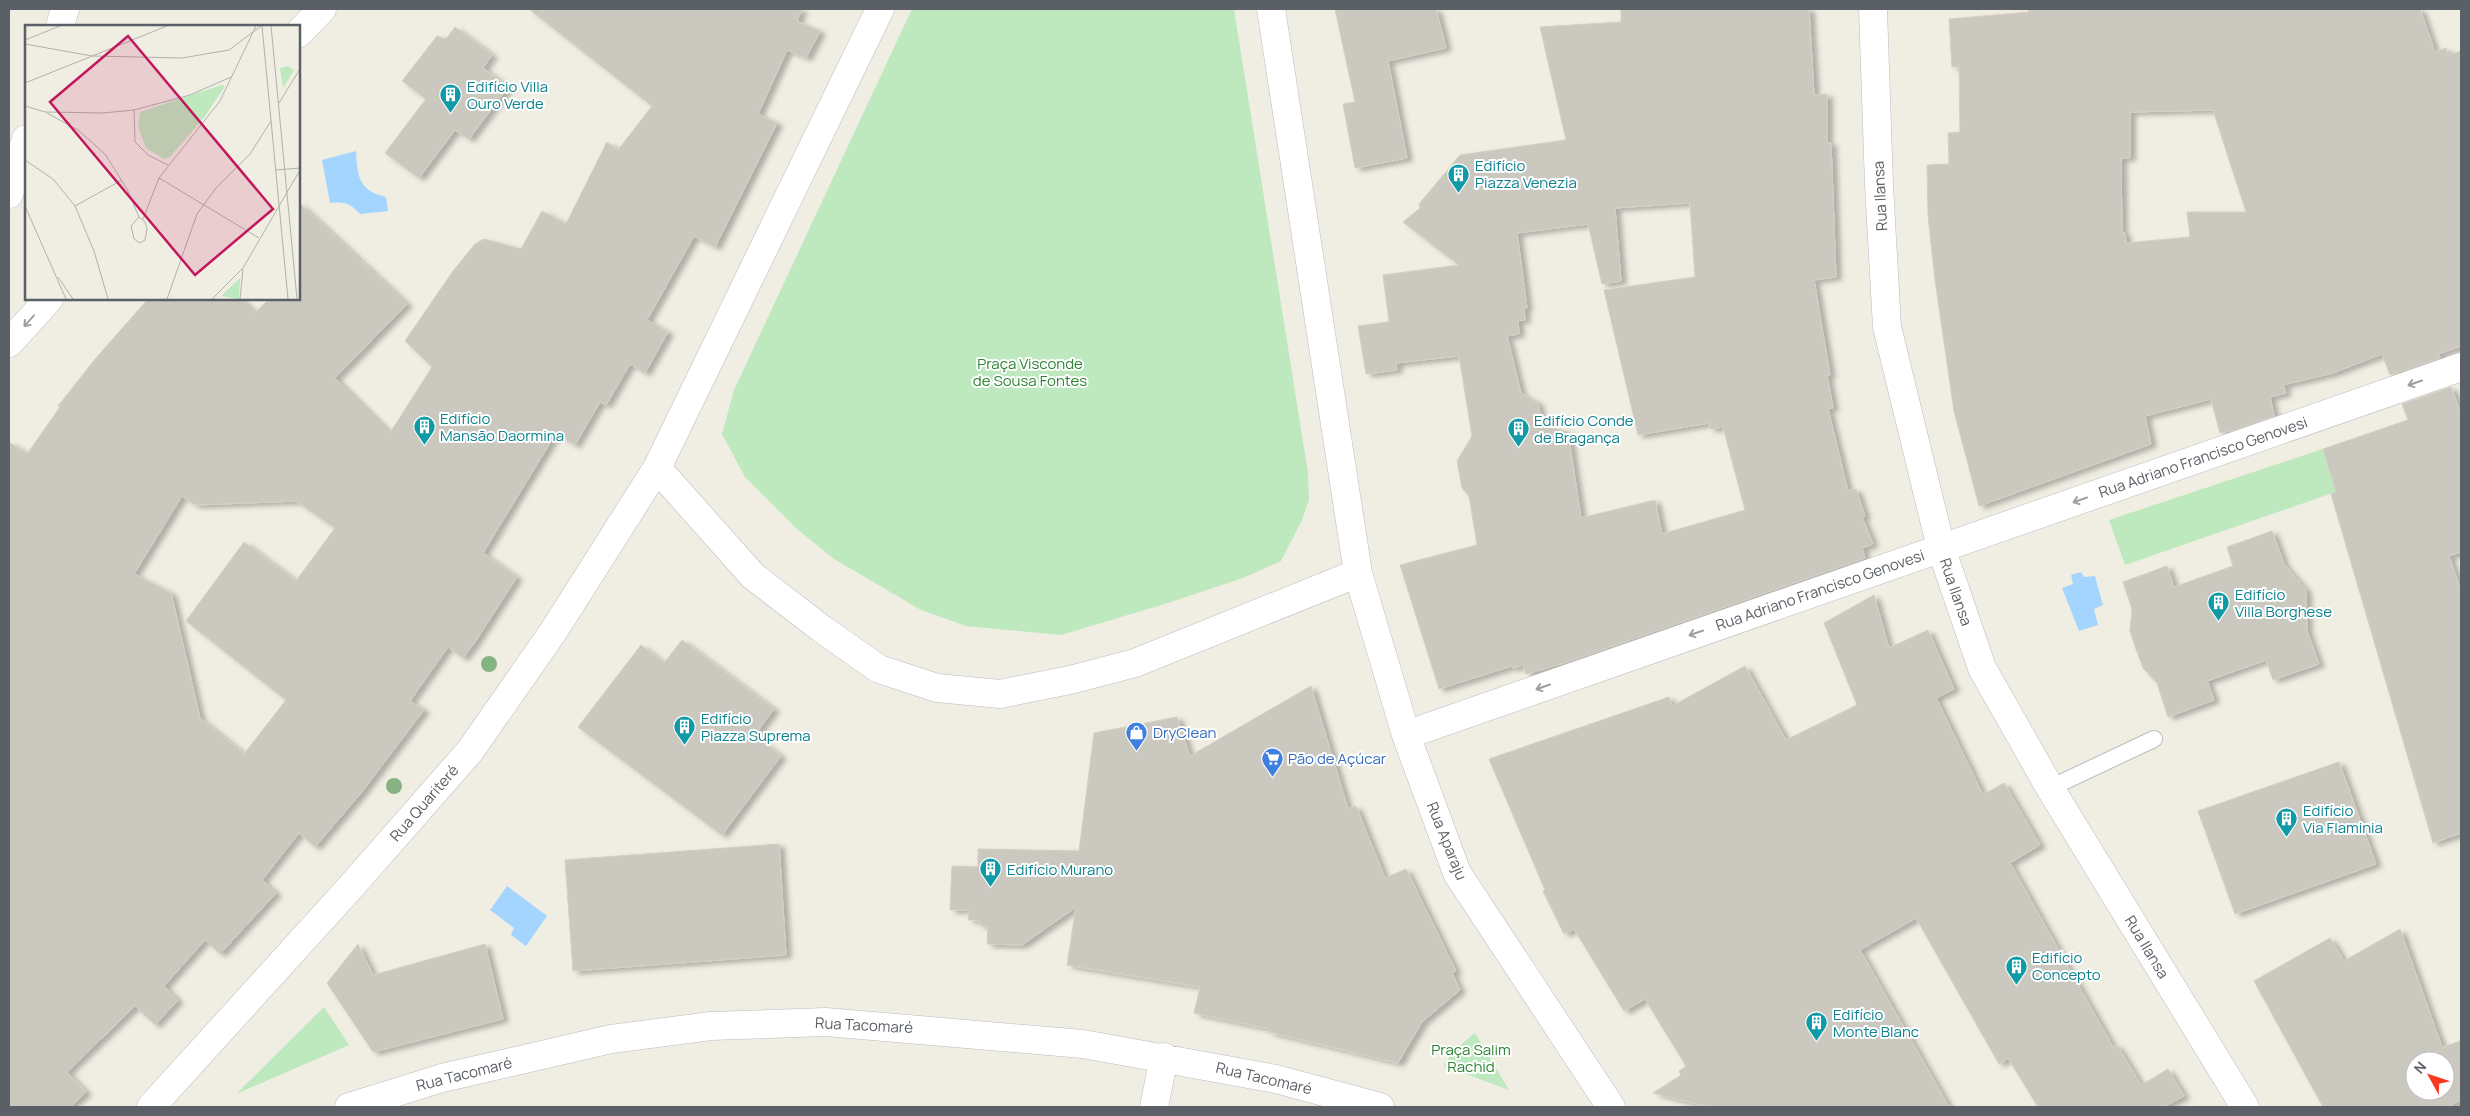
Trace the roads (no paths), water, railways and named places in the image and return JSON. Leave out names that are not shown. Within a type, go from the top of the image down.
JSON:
[{"type":"street","points":[[60,25],[65,9]]},
{"type":"street","points":[[300,32],[322,9]]},
{"type":"street","points":[[880,9],[658,468],[753,576],[822,629],[879,669],[937,688],[1000,694],[1070,680],[1135,663],[1358,573],[1271,9]]},
{"type":"street","name":"Rua Ilansa","points":[[1873,9],[1879,185],[1887,327],[1940,548],[1982,668],[2050,788],[2245,1107]]},
{"type":"street","points":[[9,194],[25,141]]},
{"type":"street","points":[[9,343],[48,300]]},
{"type":"street","name":"Rua Adriano Francisco Genovesi","points":[[1406,735],[2461,368]]},
{"type":"street","name":"Rua Quariteré","points":[[150,1107],[348,890],[470,751],[553,632],[658,468]]},
{"type":"street","name":"Rua Aparaju","points":[[1358,573],[1406,735],[1457,873],[1611,1107]]},
{"type":"street","name":"Rua Tacomaré","points":[[349,1107],[442,1078],[611,1039],[711,1026],[835,1022],[1083,1044],[1164,1057],[1276,1079],[1380,1107]]},
{"type":"street","points":[[1154,1107],[1164,1057]]},
{"type":"lane","points":[[2050,788],[2154,739]]},
{"type":"water","points":[[356,151],[357,168],[361,181],[370,191],[386,197],[388,211],[360,214],[347,204],[340,202],[330,203],[322,160]]},
{"type":"water","points":[[2081,572],[2084,577],[2095,576],[2103,605],[2094,609],[2098,625],[2079,631],[2062,588],[2073,584],[2071,575]]},
{"type":"water","points":[[507,886],[547,916],[526,946],[511,935],[514,928],[490,910]]},
{"type":"place","name":"Edifício Villa Ouro Verde","points":[[451,114]]},
{"type":"place","name":"Edifício Piazza Venezia","points":[[1459,193]]},
{"type":"place","name":"Edifício Mansão Daormina","points":[[424,446]]},
{"type":"place","name":"Edifício Conde de Bragança","points":[[1518,448]]},
{"type":"place","name":"Edifício Villa Borghese","points":[[2219,622]]},
{"type":"place","name":"Edifício Piazza Suprema","points":[[685,746]]},
{"type":"place","name":"DryClean","points":[[1137,751]]},
{"type":"place","name":"Pão de Açúcar","points":[[1272,777]]},
{"type":"place","name":"Edifício Via Flaminia","points":[[2287,838]]},
{"type":"place","name":"Edifício Murano","points":[[991,888]]},
{"type":"place","name":"Edifício Concepto","points":[[2016,985]]},
{"type":"place","name":"Edifício Monte Blanc","points":[[1817,1042]]},
{"type":"park label","name":"Praça Visconde de Sousa Fontes","points":[[1030,372]]},
{"type":"park label","name":"Praça Salim Rachid","points":[[1471,1058]]}]
